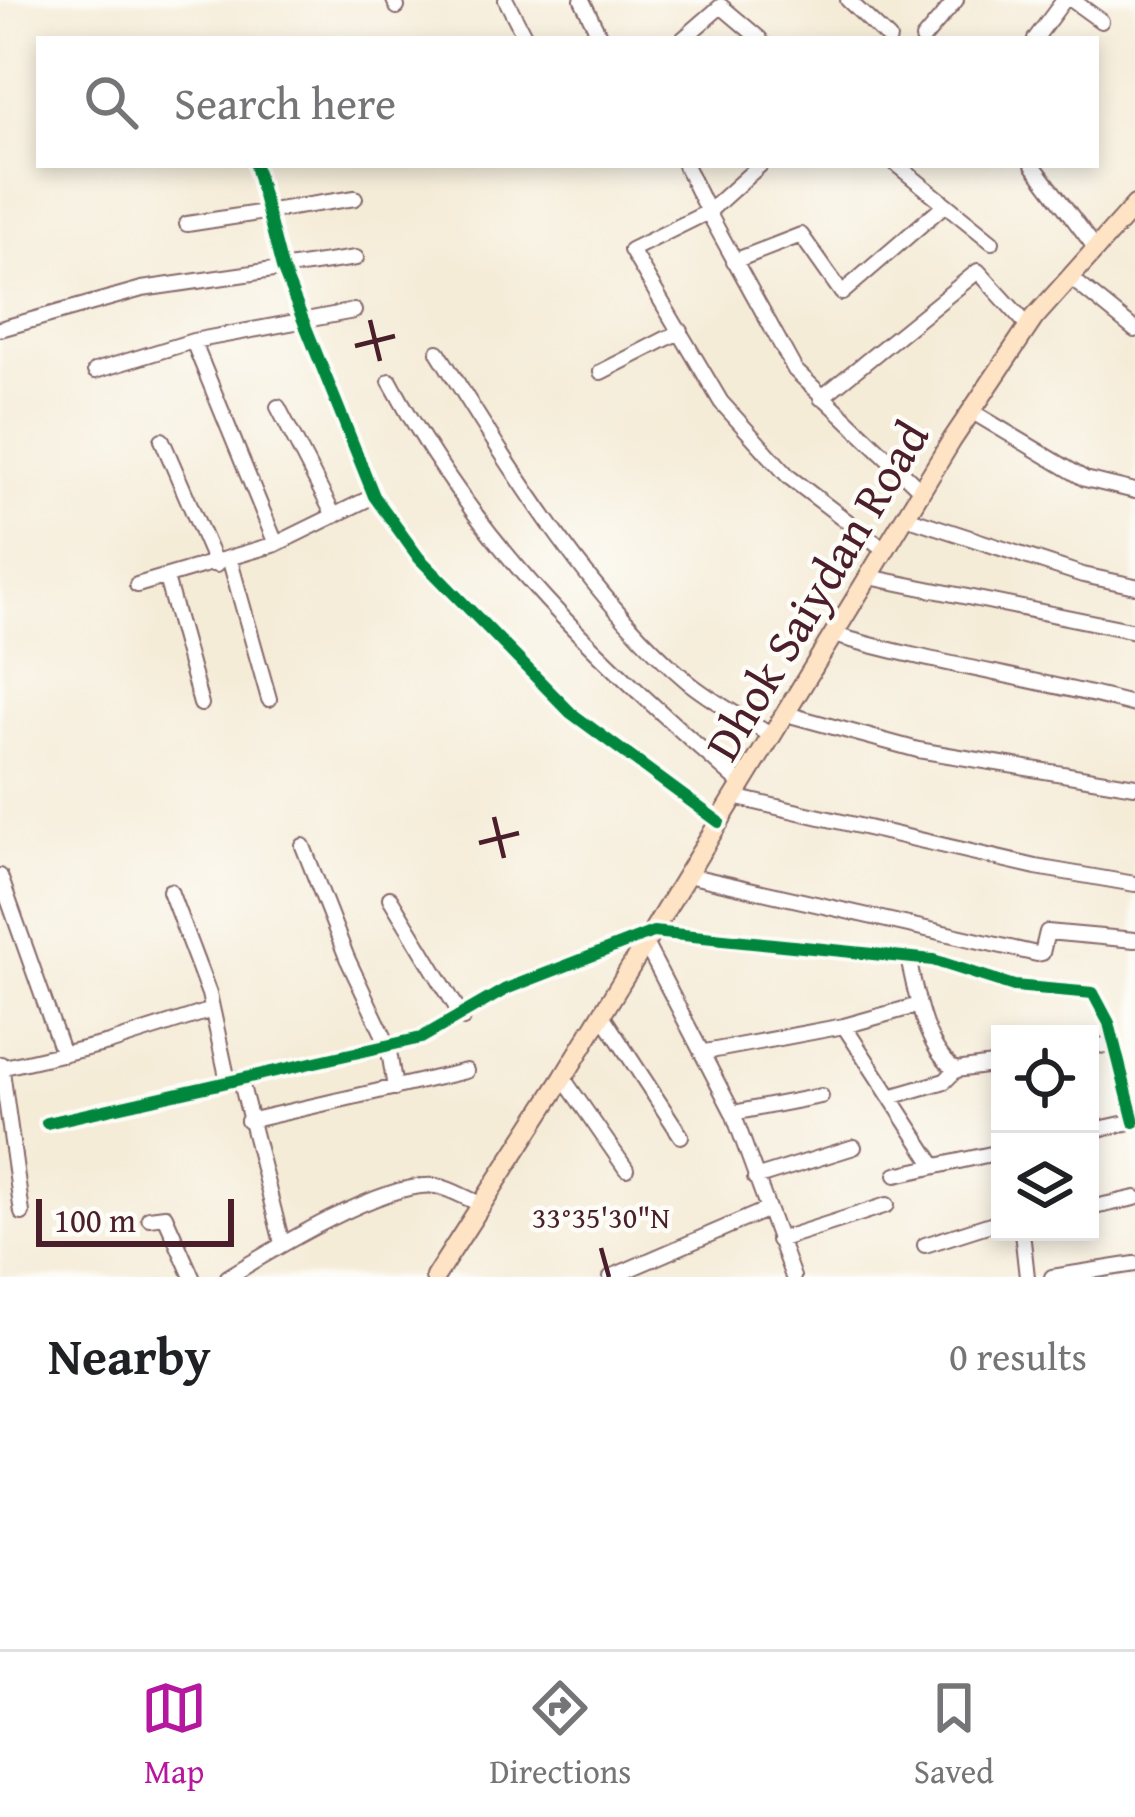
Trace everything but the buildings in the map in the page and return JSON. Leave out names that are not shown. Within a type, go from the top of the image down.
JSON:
[{"type":"main road","name":"Dhok Saiydan Road","points":[[435,1277],[602,1015],[971,411],[1029,327],[1135,205]]},
{"type":"street","points":[[506,0],[524,36]]},
{"type":"street","points":[[582,0],[600,36]]},
{"type":"street","points":[[848,0],[886,36]]},
{"type":"street","points":[[925,36],[956,0]]},
{"type":"street","points":[[1038,36],[1068,0],[1101,21]]},
{"type":"street","points":[[687,36],[722,6],[757,36]]},
{"type":"street","points":[[256,168],[282,268],[374,496],[434,574],[571,712],[719,822]]},
{"type":"street","points":[[686,168],[780,348],[821,398],[922,491]]},
{"type":"street","points":[[757,168],[708,212],[631,250],[721,402],[788,477],[885,550]]},
{"type":"street","points":[[900,168],[992,242]]},
{"type":"street","points":[[1035,168],[1097,250]]},
{"type":"street","points":[[187,224],[355,198]]},
{"type":"street","points":[[734,260],[801,235],[842,293],[943,206]]},
{"type":"street","points":[[0,329],[142,289],[356,258]]},
{"type":"street","points":[[821,398],[978,271],[1029,327]]},
{"type":"street","points":[[1071,278],[1135,331]]},
{"type":"street","points":[[95,371],[193,341],[354,311]]},
{"type":"street","points":[[601,372],[681,332]]},
{"type":"street","points":[[193,341],[276,544]]},
{"type":"street","points":[[438,352],[493,441],[639,634],[691,684],[772,736]]},
{"type":"street","points":[[390,381],[453,491],[541,597],[738,791],[1036,867],[1135,884]]},
{"type":"street","points":[[278,407],[334,516]]},
{"type":"street","points":[[971,411],[1085,479],[1135,491]]},
{"type":"street","points":[[162,440],[223,563],[269,699]]},
{"type":"street","points":[[137,585],[276,544],[374,496]]},
{"type":"street","points":[[906,517],[1083,575],[1135,586]]},
{"type":"street","points":[[868,577],[1135,631]]},
{"type":"street","points":[[166,578],[201,704]]},
{"type":"street","points":[[833,635],[936,664],[1076,688],[1135,705]]},
{"type":"street","points":[[786,714],[917,750],[1135,786]]},
{"type":"street","points":[[303,846],[346,958],[388,1045],[395,1088]]},
{"type":"street","points":[[687,875],[1037,954],[1050,931],[1135,940]]},
{"type":"street","points":[[0,876],[63,1054]]},
{"type":"street","points":[[170,890],[248,1121],[282,1243]]},
{"type":"street","points":[[390,898],[463,1018]]},
{"type":"street","points":[[649,939],[733,1113],[793,1277]]},
{"type":"street","points":[[47,1123],[442,1030],[506,989],[649,939],[908,958],[949,963],[1014,986],[1093,993],[1109,1023],[1134,1122],[1099,1129]]},
{"type":"street","points":[[908,958],[920,1005],[946,1064],[956,1070]]},
{"type":"street","points":[[705,1052],[844,1026],[920,1005]]},
{"type":"street","points":[[22,1213],[1,1065],[63,1054],[212,1010]]},
{"type":"street","points":[[602,1015],[681,1136]]},
{"type":"street","points":[[844,1026],[935,1166]]},
{"type":"street","points":[[1099,1043],[1113,1046]]},
{"type":"street","points":[[890,1097],[945,1081],[956,1070],[991,1065]]},
{"type":"street","points":[[248,1121],[466,1072]]},
{"type":"street","points":[[563,1078],[626,1169]]},
{"type":"street","points":[[733,1113],[820,1096]]},
{"type":"street","points":[[754,1178],[854,1147]]},
{"type":"street","points":[[896,1175],[991,1154]]},
{"type":"street","points":[[228,1277],[282,1243],[370,1201],[435,1186],[481,1204]]},
{"type":"street","points":[[1099,1206],[1135,1198]]},
{"type":"street","points":[[778,1240],[887,1205]]},
{"type":"street","points":[[611,1277],[766,1210]]},
{"type":"street","points":[[149,1217],[165,1216],[192,1277]]},
{"type":"street","points":[[925,1245],[991,1224]]},
{"type":"street","points":[[1023,1241],[1027,1277]]},
{"type":"street","points":[[1052,1277],[1135,1264]]},
{"type":"cycle path","points":[[256,168],[282,268],[374,496],[419,558],[571,713],[719,822]]},
{"type":"cycle path","points":[[47,1123],[421,1038],[506,989],[653,932],[933,960],[1014,986],[1093,993],[1109,1023],[1134,1122]]}]
